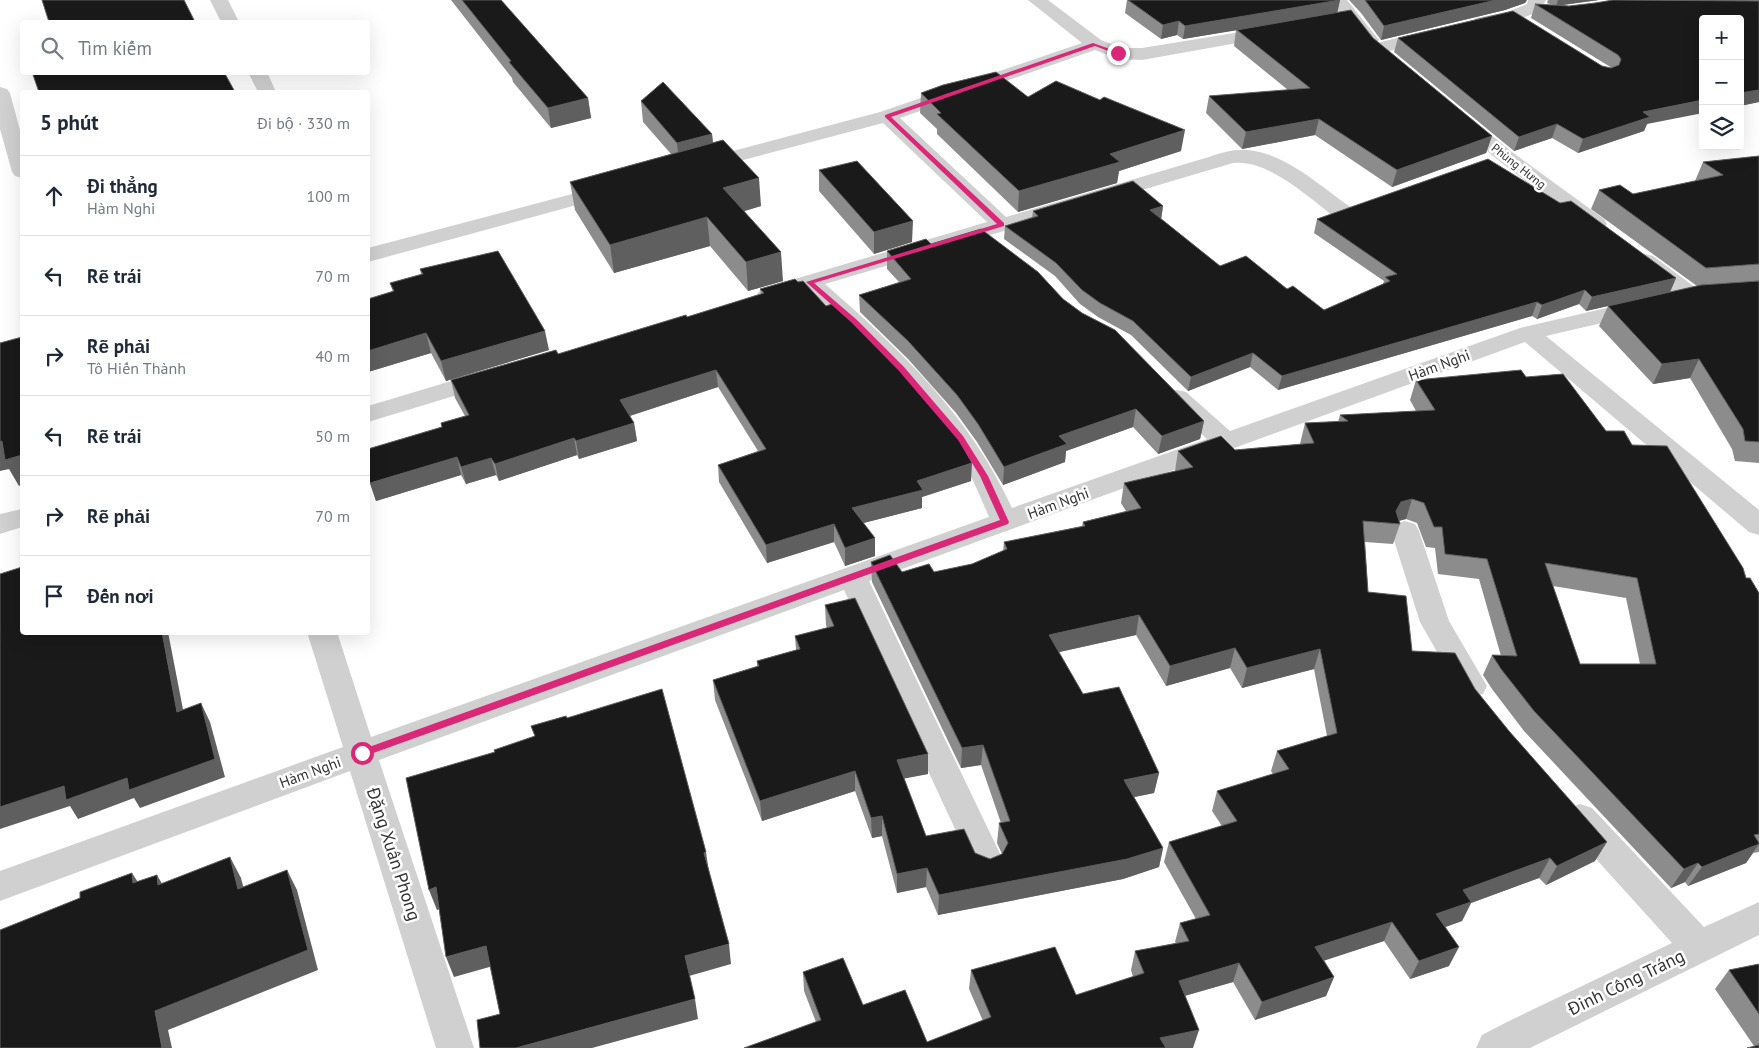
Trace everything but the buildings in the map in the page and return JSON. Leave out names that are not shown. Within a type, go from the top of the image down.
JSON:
[{"type":"street","points":[[219,0],[229,20]]},
{"type":"street","points":[[1037,0],[1095,44],[1118,53],[1142,54],[1287,30]]},
{"type":"street","points":[[1338,0],[1345,20],[1397,67]]},
{"type":"street","points":[[1467,26],[1512,16],[1540,6]]},
{"type":"street","points":[[1512,16],[1529,26]]},
{"type":"street","points":[[1376,48],[1448,30]]},
{"type":"street","points":[[685,170],[887,116],[1095,44]]},
{"type":"street","points":[[258,75],[266,90]]},
{"type":"street","points":[[0,93],[16,167]]},
{"type":"street","name":"Phùng Hưng","points":[[1443,105],[1496,159],[1622,243],[1692,296]]},
{"type":"street","points":[[887,116],[1002,224]]},
{"type":"street","points":[[753,299],[1216,161],[1236,157],[1250,157],[1269,163],[1344,213]]},
{"type":"street","points":[[370,254],[627,185]]},
{"type":"street","points":[[977,232],[1000,249]]},
{"type":"street","points":[[809,282],[855,322],[902,369],[960,438],[984,476],[1005,522]]},
{"type":"street","name":"Hàm Nghi","points":[[0,886],[362,753],[1528,333],[1692,296],[1720,294]]},
{"type":"street","points":[[1528,333],[1759,526]]},
{"type":"street","points":[[370,413],[508,372]]},
{"type":"street","points":[[1159,380],[1226,442]]},
{"type":"street","points":[[0,524],[20,519]]},
{"type":"street","points":[[1405,532],[1435,622],[1479,699],[1490,713]]},
{"type":"street","points":[[852,576],[987,862]]},
{"type":"street","name":"Đặng Xuân Phong","points":[[323,635],[455,1048]]},
{"type":"street","points":[[1560,796],[1699,947]]},
{"type":"street","name":"Đinh Công Tráng","points":[[1513,1043],[1759,918]]},
{"type":"route","points":[[362,753],[1005,522],[984,476],[960,438],[902,369],[855,322],[809,282],[1002,224],[887,116],[1095,44],[1118,53]]}]
